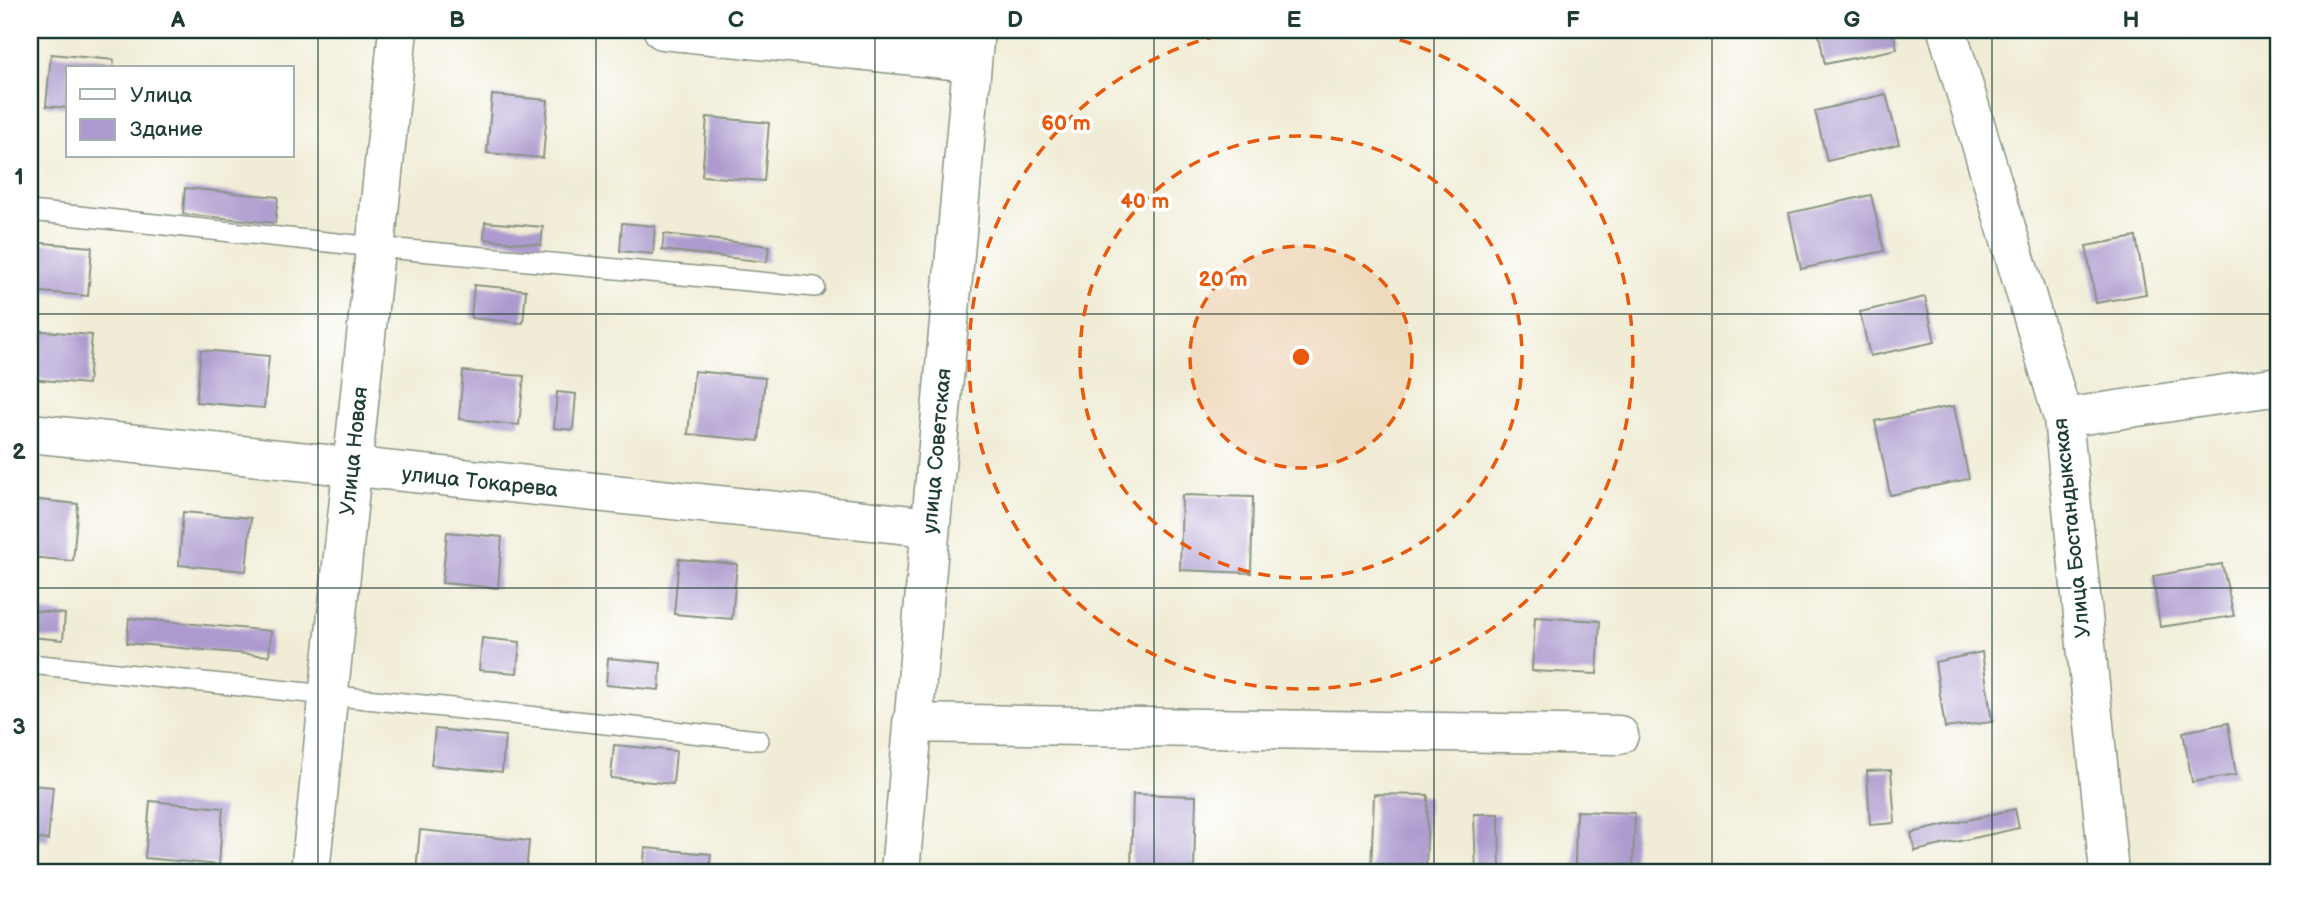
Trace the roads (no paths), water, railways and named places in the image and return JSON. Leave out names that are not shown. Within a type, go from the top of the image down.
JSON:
[{"type":"street","name":"Улица Новая","points":[[310,872],[398,30]]},
{"type":"street","points":[[663,30],[974,46]]},
{"type":"street","name":"Улица Бостандыкская","points":[[1947,30],[2063,418],[2109,872]]},
{"type":"street","name":"улица Советская","points":[[900,872],[974,46]]},
{"type":"street","points":[[2063,418],[2279,386]]},
{"type":"street","name":"улица Токарева","points":[[30,433],[352,469],[930,527]]},
{"type":"street","points":[[912,723],[1619,735]]},
{"type":"lane","points":[[30,211],[375,247],[815,287]]},
{"type":"lane","points":[[30,664],[759,740]]}]
